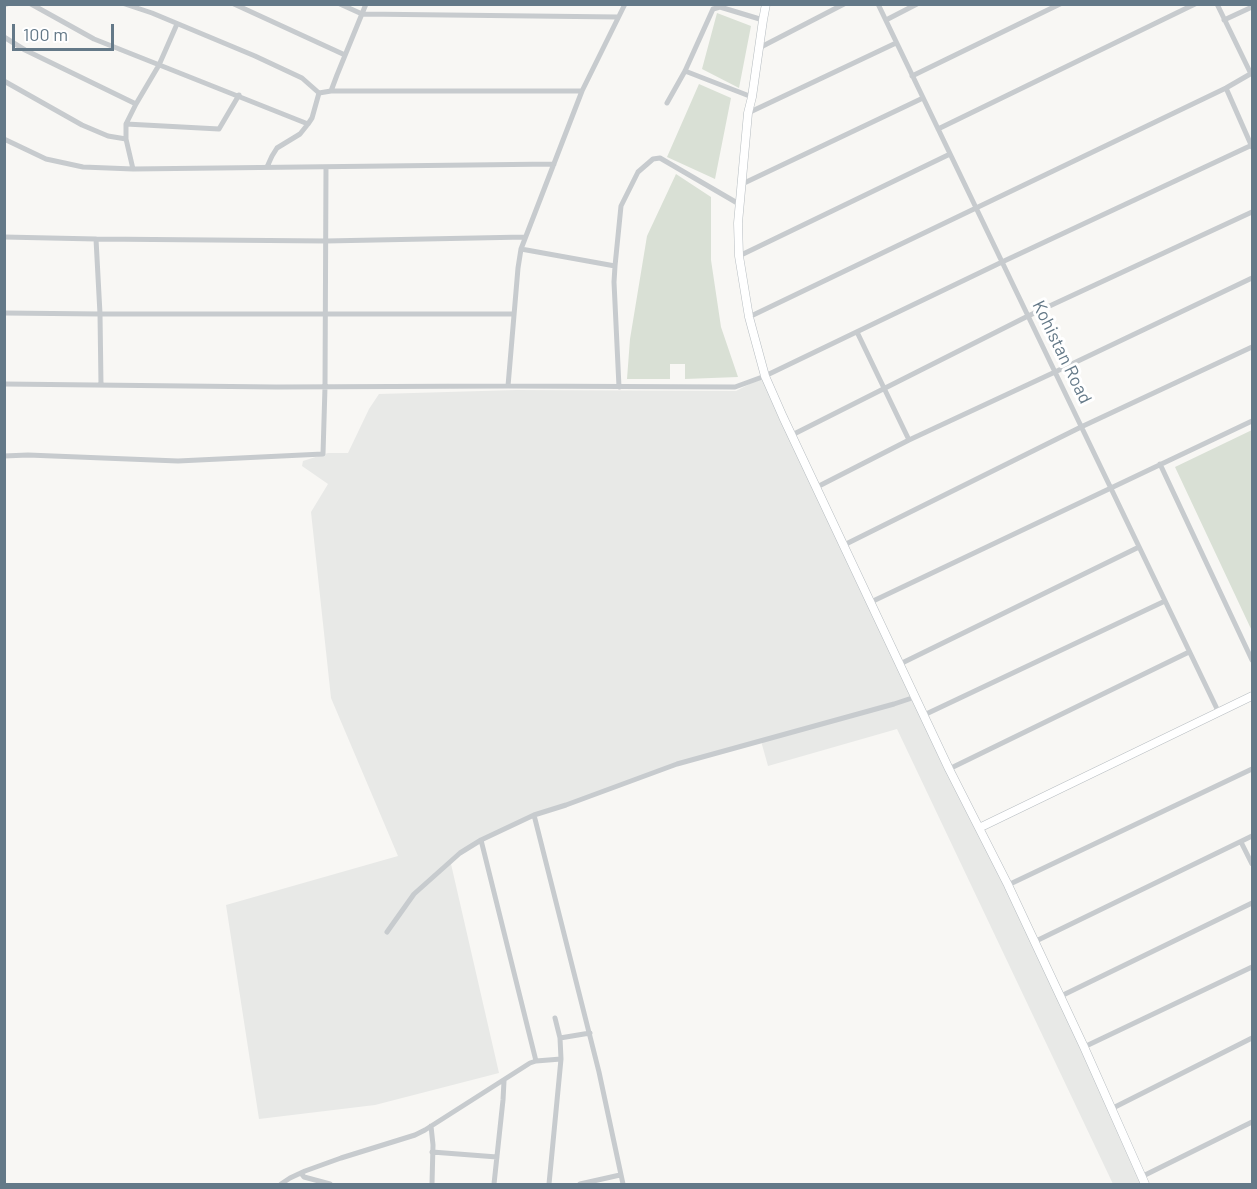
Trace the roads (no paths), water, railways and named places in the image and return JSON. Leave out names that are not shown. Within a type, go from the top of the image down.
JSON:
[{"type":"main road","points":[[766,4],[748,113],[739,204],[739,256],[749,316],[765,376],[949,769],[1008,885],[1084,1047],[1143,1181]]},
{"type":"main road","points":[[978,828],[1252,696]]},
{"type":"street","points":[[31,4],[94,39],[308,124]]},
{"type":"street","points":[[125,4],[152,13],[302,78],[319,93]]},
{"type":"street","points":[[234,4],[345,55]]},
{"type":"street","points":[[340,4],[362,14],[618,17]]},
{"type":"street","points":[[331,91],[366,4]]},
{"type":"street","points":[[508,386],[521,249],[582,91],[625,4]]},
{"type":"street","points":[[759,48],[844,4]]},
{"type":"street","name":"Kohistan Road","points":[[878,4],[1218,713]]},
{"type":"street","points":[[886,20],[917,4]]},
{"type":"street","points":[[912,76],[1060,4]]},
{"type":"street","points":[[938,129],[1195,4]]},
{"type":"street","points":[[749,316],[1252,74],[1217,4]]},
{"type":"street","points":[[667,103],[685,71],[713,9],[720,7],[763,20]]},
{"type":"street","points":[[1224,20],[1252,7]]},
{"type":"street","points":[[133,169],[126,139],[126,124],[159,65],[177,24]]},
{"type":"street","points":[[4,37],[25,50],[136,104]]},
{"type":"street","points":[[748,113],[896,43]]},
{"type":"street","points":[[685,71],[752,98]]},
{"type":"street","points":[[4,81],[82,125],[108,136],[126,139]]},
{"type":"street","points":[[4,384],[735,387],[765,376],[1002,262],[1252,146],[1226,88]]},
{"type":"street","points":[[319,93],[331,91],[582,91]]},
{"type":"street","points":[[267,167],[278,148],[300,134],[308,124],[319,93]]},
{"type":"street","points":[[126,124],[219,129],[239,95]]},
{"type":"street","points":[[740,185],[923,98]]},
{"type":"street","points":[[4,139],[46,159],[83,167],[133,169],[554,164]]},
{"type":"street","points":[[739,256],[950,153]]},
{"type":"street","points":[[619,387],[615,266],[621,206],[638,172],[653,159],[660,158],[739,204]]},
{"type":"street","points":[[4,456],[178,461],[323,454],[326,167]]},
{"type":"street","points":[[792,435],[1028,316],[1252,212]]},
{"type":"street","points":[[4,237],[326,240],[525,237]]},
{"type":"street","points":[[96,239],[101,385]]},
{"type":"street","points":[[521,249],[615,266]]},
{"type":"street","points":[[817,487],[909,440],[1252,278]]},
{"type":"street","points":[[4,313],[514,314]]},
{"type":"street","points":[[857,332],[909,440]]},
{"type":"street","points":[[844,544],[1081,427],[1252,347]]},
{"type":"street","points":[[871,602],[1252,421]]},
{"type":"street","points":[[1160,464],[1252,660]]},
{"type":"street","points":[[900,664],[1139,548]]},
{"type":"street","points":[[924,715],[1165,601]]},
{"type":"street","points":[[949,769],[1190,652]]},
{"type":"street","points":[[387,932],[414,894],[460,854],[481,840],[534,815],[677,764],[915,697]]},
{"type":"street","points":[[1008,885],[1252,769]]},
{"type":"street","points":[[534,815],[590,1033],[623,1185]]},
{"type":"street","points":[[1034,942],[1252,837]]},
{"type":"street","points":[[481,840],[536,1061]]},
{"type":"street","points":[[1241,842],[1252,864]]},
{"type":"street","points":[[1059,997],[1252,903]]},
{"type":"street","points":[[1084,1047],[1252,967]]},
{"type":"street","points":[[549,1185],[561,1059],[560,1038],[555,1018]]},
{"type":"street","points":[[560,1038],[590,1033]]},
{"type":"street","points":[[1111,1109],[1252,1038]]},
{"type":"street","points":[[281,1185],[301,1173],[341,1158],[415,1135],[530,1063],[561,1059]]},
{"type":"street","points":[[494,1185],[504,1081]]},
{"type":"street","points":[[1143,1181],[1252,1122]]},
{"type":"street","points":[[431,1126],[432,1185]]},
{"type":"street","points":[[432,1152],[497,1157]]},
{"type":"street","points":[[301,1173],[304,1177],[330,1185]]},
{"type":"street","points":[[580,1185],[620,1175]]}]
